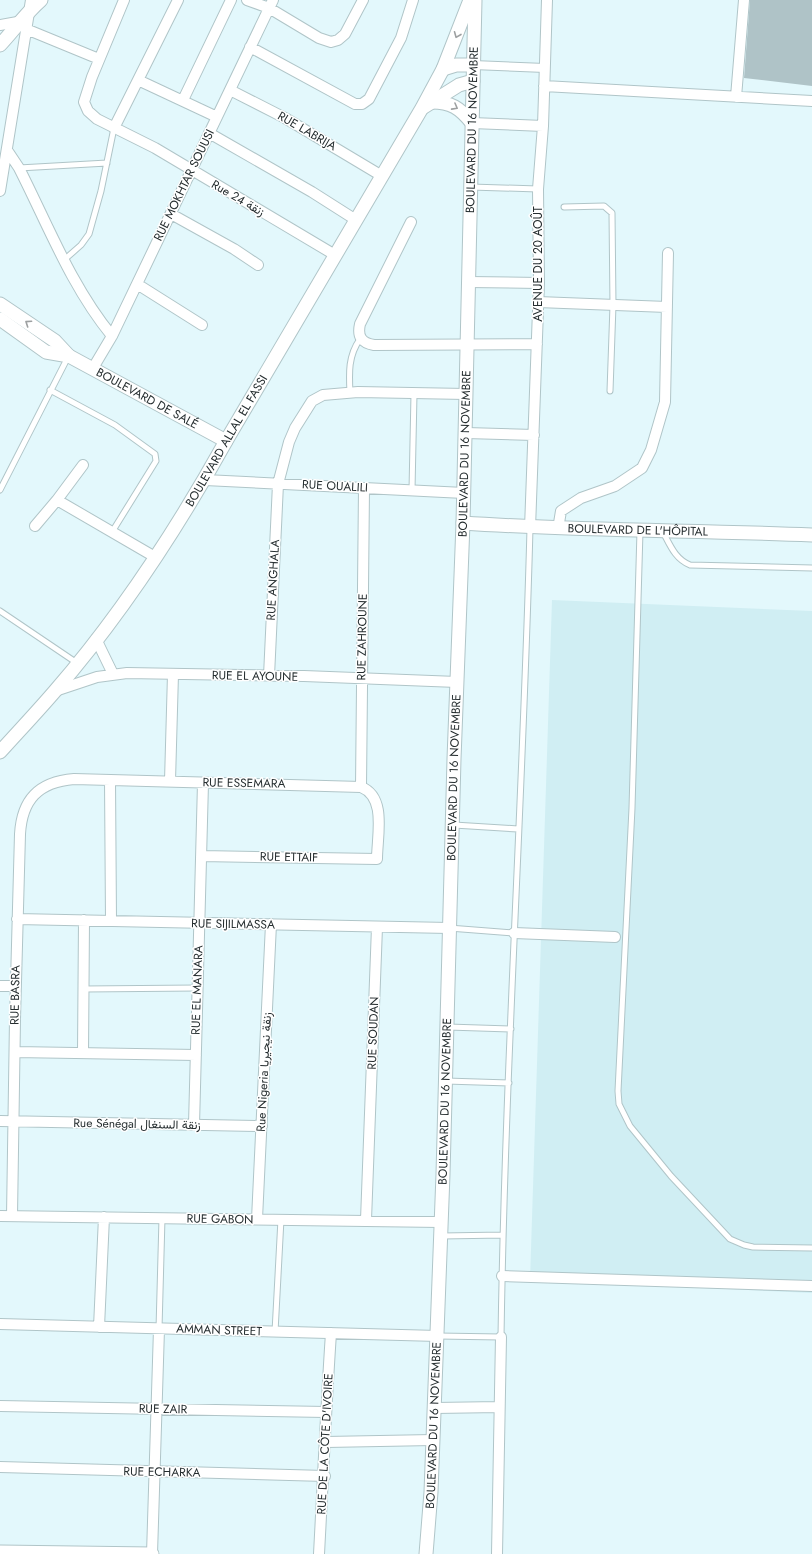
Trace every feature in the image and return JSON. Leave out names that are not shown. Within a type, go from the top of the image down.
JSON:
[{"type":"street","points":[[0,45],[41,0]]},
{"type":"street","points":[[27,15],[50,37],[99,59],[124,0]]},
{"type":"street","points":[[114,128],[178,0]]},
{"type":"street","points":[[183,100],[231,0]]},
{"type":"street","points":[[247,0],[271,4],[319,38],[331,42],[338,40],[344,34],[363,0]]},
{"type":"street","points":[[250,47],[355,104],[362,104],[369,99],[401,38],[413,0]]},
{"type":"street","name":"BOULEVARD ALLAL EL FASSI","points":[[0,752],[56,690],[96,639],[156,558],[205,480],[226,441],[335,255],[382,176],[427,105],[443,70],[470,0]]},
{"type":"street","name":"BOULEVARD DU 16 NOVEMBRE","points":[[426,1554],[431,1492],[438,1336],[452,825],[466,433],[466,346],[475,0]]},
{"type":"street","name":"AVENUE DU 20 AOÛT","points":[[530,528],[539,283],[538,189],[543,126],[547,0]]},
{"type":"street","points":[[736,97],[744,0]]},
{"type":"street","name":"RUE MOKHTAR SOUUSI","points":[[93,368],[112,336],[271,4]]},
{"type":"street","points":[[0,25],[27,15]]},
{"type":"street","points":[[0,191],[27,15]]},
{"type":"street","name":"Rue 24 زنقة","points":[[99,59],[84,102],[91,115],[155,148],[335,255]]},
{"type":"street","points":[[443,70],[456,65],[473,64],[545,68]]},
{"type":"street","points":[[138,80],[217,117]]},
{"type":"street","name":"BOULEVARD ALLAL EL FASSI","points":[[427,105],[459,85],[473,81]]},
{"type":"street","points":[[544,86],[812,101]]},
{"type":"street","name":"RUE LABRIJA","points":[[230,90],[285,118],[382,176]]},
{"type":"street","points":[[427,105],[441,102],[457,107],[472,123],[543,126]]},
{"type":"street","points":[[209,134],[312,192],[356,220]]},
{"type":"street","points":[[6,150],[19,168],[88,306],[112,336]]},
{"type":"street","points":[[171,214],[234,249],[258,266]]},
{"type":"street","points":[[411,222],[360,324],[358,332],[360,339],[366,344],[374,345],[466,346],[537,344]]},
{"type":"street","points":[[558,529],[561,512],[581,498],[615,486],[642,468],[648,456],[665,402],[668,253]]},
{"type":"street","points":[[468,282],[539,283]]},
{"type":"street","points":[[137,284],[202,325]]},
{"type":"street","points":[[538,302],[667,307]]},
{"type":"street","name":"BOULEVARD DE SALÉ","points":[[0,304],[56,341],[68,356]]},
{"type":"street","name":"BOULEVARD DE SALÉ","points":[[0,319],[46,352],[68,356],[93,368],[226,441]]},
{"type":"street","name":"RUE ANGHALA","points":[[268,676],[278,484],[289,442],[295,428],[312,402],[324,395],[350,393],[466,394]]},
{"type":"street","points":[[466,433],[534,435]]},
{"type":"street","points":[[35,526],[57,500],[83,465]]},
{"type":"street","name":"RUE OUALILI","points":[[205,480],[464,493]]},
{"type":"street","name":"RUE ZAHROUNE","points":[[361,787],[364,488]]},
{"type":"street","points":[[57,500],[156,558]]},
{"type":"street","name":"BOULEVARD DE L'HÔPITAL","points":[[463,523],[558,529],[662,530],[812,535]]},
{"type":"street","points":[[96,639],[113,674]]},
{"type":"street","name":"RUE EL AYOUNE","points":[[56,690],[97,677],[113,674],[268,676],[457,682]]},
{"type":"street","points":[[170,781],[173,674]]},
{"type":"street","name":"RUE ESSEMARA","points":[[48,786],[64,780],[110,780],[361,787]]},
{"type":"street","points":[[110,780],[111,921]]},
{"type":"street","name":"RUE EL MANARA","points":[[194,1125],[203,783]]},
{"type":"street","name":"RUE BASRA","points":[[12,1216],[17,919],[21,817],[30,800],[48,786]]},
{"type":"street","name":"RUE ETTAIF","points":[[201,856],[377,859],[377,805],[372,794],[361,787]]},
{"type":"street","name":"RUE SIJILMASSA","points":[[17,919],[449,928]]},
{"type":"street","points":[[83,1053],[84,920]]},
{"type":"street","name":"Rue Nigeria زنقة نيجيريا","points":[[257,1219],[271,924]]},
{"type":"street","name":"RUE SOUDAN","points":[[366,1220],[368,1139],[378,926]]},
{"type":"street","points":[[514,932],[615,937]]},
{"type":"street","points":[[0,986],[16,986]]},
{"type":"street","points":[[15,1052],[196,1055]]},
{"type":"street","name":"Rue Sénégal زنقة السنغال","points":[[0,1120],[262,1126]]},
{"type":"street","name":"RUE GABON","points":[[0,1216],[441,1222]]},
{"type":"street","points":[[99,1327],[104,1217]]},
{"type":"street","points":[[502,1276],[812,1286]]},
{"type":"street","name":"AMMAN STREET","points":[[0,1324],[438,1336]]},
{"type":"street","points":[[7,1553],[152,1554],[160,1328]]},
{"type":"street","name":"RUE DE LA CÔTE D'IVOIRE","points":[[319,1554],[325,1476],[326,1412],[331,1333]]},
{"type":"street","points":[[496,1554],[501,1337]]},
{"type":"street","name":"RUE ZAIR","points":[[0,1406],[326,1412]]},
{"type":"street","points":[[435,1408],[499,1407]]},
{"type":"street","points":[[326,1442],[433,1440]]},
{"type":"street","name":"RUE ECHARKA","points":[[0,1467],[325,1476]]},
{"type":"lane","points":[[64,260],[81,245],[89,234],[107,163],[114,128]]},
{"type":"lane","points":[[19,168],[107,163]]},
{"type":"lane","points":[[470,187],[538,189]]},
{"type":"lane","points":[[564,208],[604,206],[612,213],[613,305],[610,391]]},
{"type":"lane","points":[[350,393],[349,373],[352,354],[360,339]]},
{"type":"lane","points":[[0,490],[68,356]]},
{"type":"lane","points":[[50,390],[115,426],[155,454],[156,461],[112,532]]},
{"type":"lane","points":[[412,490],[414,394]]},
{"type":"lane","points":[[438,1336],[501,1337],[503,1235],[518,829],[527,650],[530,528]]},
{"type":"lane","points":[[640,530],[632,808],[618,1091],[619,1104],[637,1137],[714,1224],[730,1239],[744,1245],[812,1248]]},
{"type":"lane","points":[[662,530],[676,557],[681,562],[690,565],[812,568]]},
{"type":"lane","points":[[0,611],[77,663]]},
{"type":"lane","points":[[452,825],[518,829]]},
{"type":"lane","points":[[449,928],[514,932]]},
{"type":"lane","points":[[84,989],[197,988]]},
{"type":"lane","points":[[447,1027],[511,1029]]},
{"type":"lane","points":[[445,1081],[509,1083]]},
{"type":"lane","points":[[160,1328],[162,1218]]},
{"type":"lane","points":[[275,1332],[281,1220]]},
{"type":"lane","points":[[440,1236],[503,1235]]},
{"type":"shaded area","points":[[552,600],[812,611],[812,1293],[530,1280]]},
{"type":"building","points":[[750,0],[812,0],[812,86],[744,78]]}]
